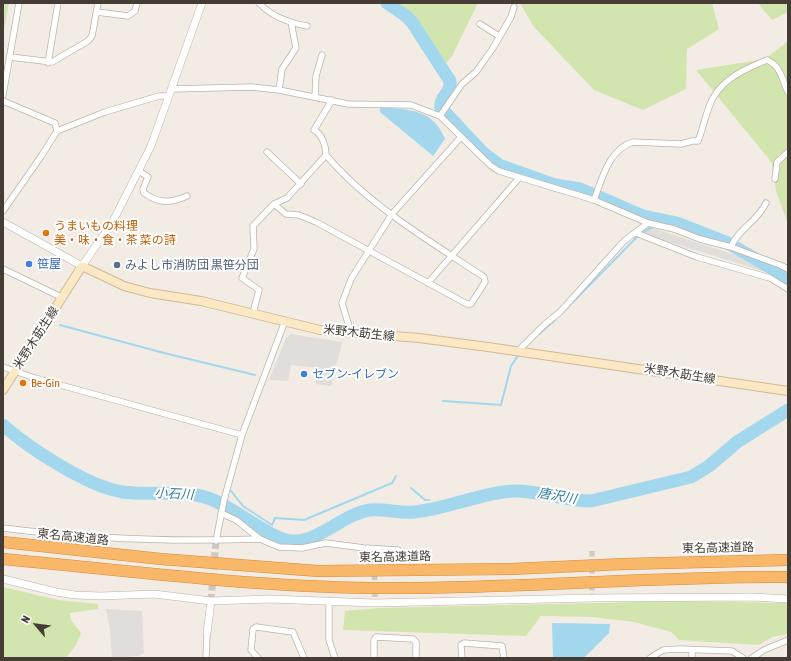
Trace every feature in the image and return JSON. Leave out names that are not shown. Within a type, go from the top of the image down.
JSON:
[{"type":"highway","name":"東名高速道路","points":[[3,542],[161,559],[318,571],[511,569],[624,564],[788,560]]},
{"type":"highway","points":[[3,559],[160,576],[315,587],[396,588],[697,578],[788,577]]},
{"type":"main road","name":"米野木莇生線","points":[[3,390],[82,266],[124,286],[150,293],[201,301],[320,330],[419,338],[518,351],[788,391]]},
{"type":"street","points":[[3,95],[19,3]]},
{"type":"street","points":[[48,63],[58,3]]},
{"type":"street","points":[[10,57],[48,63],[90,38],[98,3]]},
{"type":"street","points":[[97,12],[128,16],[135,11],[137,3]]},
{"type":"street","points":[[3,222],[82,266],[112,223],[151,146],[202,3]]},
{"type":"street","points":[[259,3],[270,12],[291,22],[307,26]]},
{"type":"street","points":[[440,116],[462,84],[476,72],[511,17],[514,6]]},
{"type":"street","points":[[278,90],[282,69],[296,48],[291,22]]},
{"type":"street","points":[[480,24],[499,36]]},
{"type":"street","points":[[315,97],[316,76],[322,55]]},
{"type":"street","points":[[594,200],[608,165],[619,149],[626,144],[633,142],[681,144],[698,141],[712,98],[722,84],[733,76],[767,60],[774,63],[784,79],[788,92]]},
{"type":"street","points":[[56,131],[98,115],[170,92],[252,87],[278,90],[348,104],[411,105],[440,116],[490,165],[499,171],[594,200],[648,223],[674,228],[700,239],[731,247],[780,264],[788,270]]},
{"type":"street","points":[[3,100],[55,123],[56,131],[42,155],[3,211]]},
{"type":"street","points":[[274,204],[286,214],[299,215],[316,222],[368,252],[467,304],[471,304],[485,282],[484,277],[392,214],[336,167],[326,155],[323,141],[318,132],[314,130],[332,100]]},
{"type":"street","points":[[351,333],[342,303],[351,279],[392,214],[461,137]]},
{"type":"street","points":[[267,152],[301,184]]},
{"type":"street","points":[[775,179],[777,162],[788,152]]},
{"type":"street","points":[[253,313],[259,290],[242,278],[254,250],[254,223],[274,204],[287,198],[326,155]]},
{"type":"street","points":[[139,170],[148,177],[144,193],[149,197],[166,202],[176,201],[187,196]]},
{"type":"street","points":[[428,283],[453,256],[519,178]]},
{"type":"street","points":[[731,247],[746,227],[762,213],[766,204]]},
{"type":"street","points":[[518,351],[545,324],[560,312],[624,241],[648,223]]},
{"type":"street","points":[[636,233],[697,257],[770,278],[788,289]]},
{"type":"street","points":[[3,269],[63,298]]},
{"type":"street","points":[[216,540],[221,512],[242,435],[285,321]]},
{"type":"street","points":[[3,367],[14,372],[242,435]]},
{"type":"street","points":[[221,512],[236,520],[260,539],[279,547],[302,548],[326,543],[364,548],[398,550]]},
{"type":"street","points":[[3,528],[50,534],[117,539],[260,539]]},
{"type":"street","points":[[3,579],[75,595],[101,596],[154,594],[211,601],[270,598],[375,603],[507,599],[692,597],[753,597],[788,599]]},
{"type":"street","points":[[206,658],[211,601]]},
{"type":"street","points":[[329,601],[329,640],[335,658]]},
{"type":"street","points":[[258,658],[251,650],[253,629],[256,627],[293,632],[304,658]]},
{"type":"street","points":[[374,658],[374,640],[376,637],[414,640],[416,643],[416,658]]},
{"type":"street","points":[[752,658],[764,650],[788,640]]},
{"type":"street","points":[[462,658],[461,645],[464,643],[502,646],[504,658]]},
{"type":"street","points":[[650,658],[657,653],[666,650],[732,651],[743,658]]},
{"type":"street","points":[[692,650],[692,658]]},
{"type":"green space","points":[[3,3],[9,3],[3,35]]},
{"type":"green space","points":[[388,3],[478,3],[452,56],[441,70],[411,17]]},
{"type":"green space","points":[[520,3],[712,3],[719,29],[687,49],[686,89],[643,110],[594,90],[534,27]]},
{"type":"green space","points":[[758,3],[788,3],[788,12],[772,20]]},
{"type":"green space","points":[[788,41],[788,224],[776,191],[772,163],[696,70],[765,59]]},
{"type":"green space","points":[[3,587],[58,600],[98,604],[98,609],[70,613],[71,620],[81,633],[76,645],[66,658],[3,658]]},
{"type":"green space","points":[[681,601],[788,603],[788,634],[772,637],[759,645],[679,640],[671,632],[634,622],[592,617],[541,616],[526,636],[343,630],[345,611],[379,608]]},
{"type":"shaded area","points":[[646,226],[771,267],[769,273],[644,234]]},
{"type":"shaded area","points":[[291,334],[342,342],[331,386],[315,384],[318,368],[291,365],[288,381],[269,380],[286,338]]},
{"type":"shaded area","points":[[106,609],[142,611],[144,653],[139,656],[112,658],[110,630]]},
{"type":"water","points":[[380,107],[402,109],[427,116],[440,129],[445,139],[433,156],[380,112]]},
{"type":"water","points":[[552,623],[610,624],[609,633],[584,658],[553,658]]},
{"type":"waterway","points":[[387,3],[412,22],[450,81],[449,89],[442,101],[441,108],[483,153],[499,165],[555,185],[580,189],[643,216],[677,223],[728,243],[788,278]]},
{"type":"waterway","points":[[659,224],[665,221]]},
{"type":"waterway","points":[[641,233],[655,226]]},
{"type":"waterway","points":[[564,311],[638,236]]},
{"type":"waterway","points":[[539,334],[555,320]]},
{"type":"waterway","points":[[60,325],[164,353],[255,375]]},
{"type":"waterway","points":[[443,401],[501,405],[511,366],[519,354]]},
{"type":"waterway","name":"唐沢川","points":[[3,425],[43,455],[93,483],[123,492],[198,495],[217,502],[276,536],[286,540],[295,541],[305,540],[323,532],[351,516],[370,510],[414,512],[439,508],[500,492],[513,491],[532,492],[581,501],[591,501],[691,477],[709,466],[737,442],[788,410]]},
{"type":"waterway","points":[[231,491],[243,506],[272,525],[275,518],[304,520],[392,483],[396,476]]},
{"type":"waterway","points":[[411,488],[425,500],[429,500]]},
{"type":"tunnel","points":[[211,601],[216,541]]},
{"type":"tunnel","points":[[374,549],[375,603]]},
{"type":"tunnel","points":[[592,551],[592,598]]},
{"type":"place","name":"うまいもの料理 美・味・食・茶 菜の詩","points":[[46,233]]},
{"type":"place","name":"笹屋","points":[[29,264]]},
{"type":"place","name":"みよし市消防団 黒笹分団","points":[[117,265]]},
{"type":"place","name":"セブン-イレブン","points":[[304,374]]},
{"type":"place","name":"Be-Gin","points":[[23,383]]},
{"type":"water label","name":"小石川","points":[[174,494]]}]
